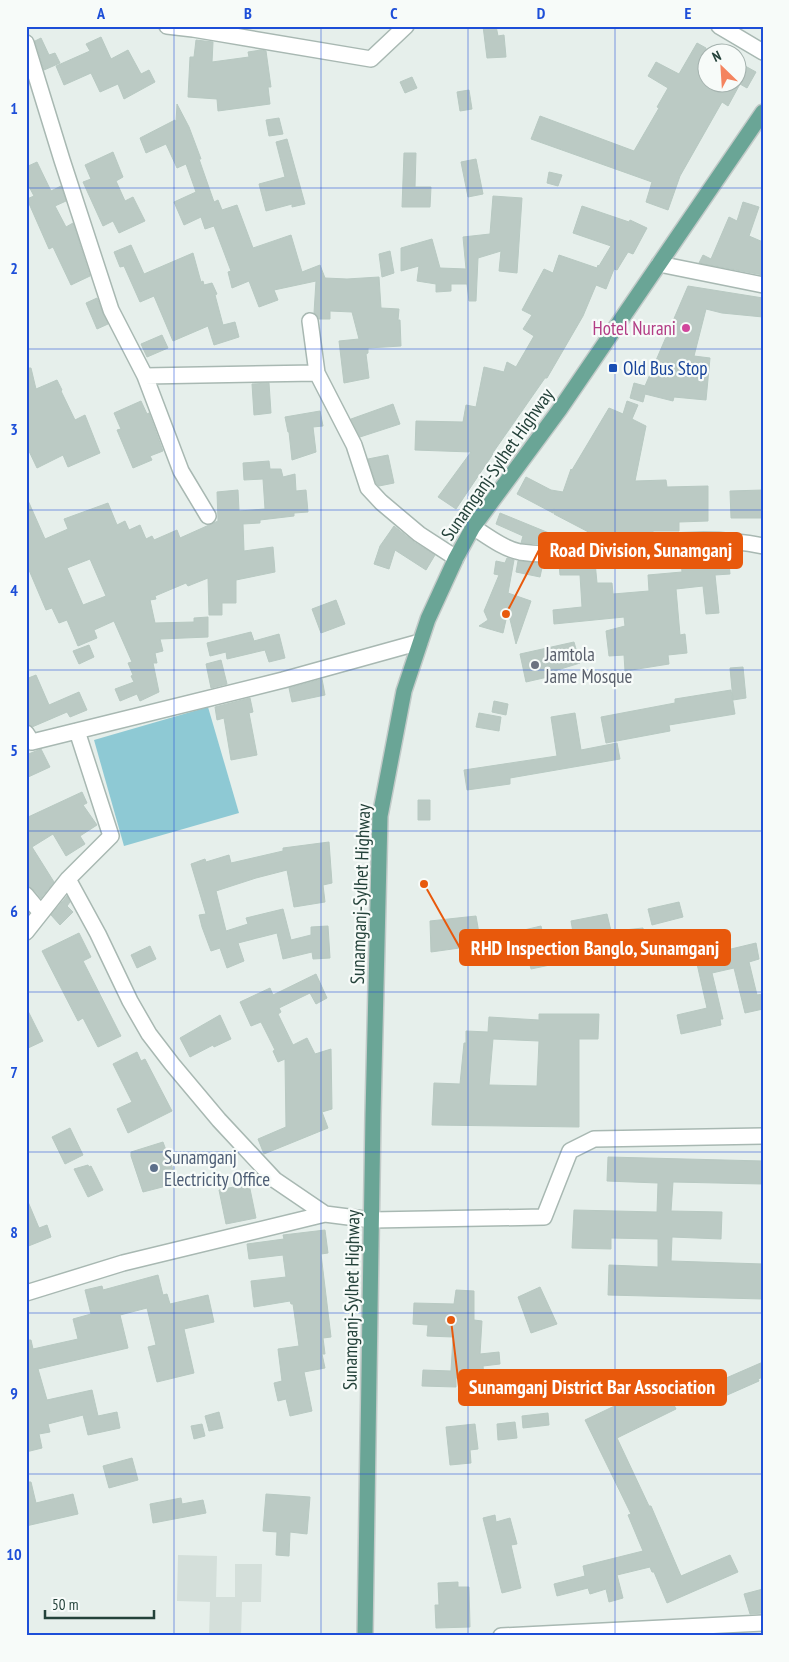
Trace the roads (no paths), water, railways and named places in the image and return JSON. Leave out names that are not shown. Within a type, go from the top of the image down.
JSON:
[{"type":"main road","name":"Sunamganj-Sylhet Highway","points":[[365,1636],[373,1115],[380,816],[404,691],[428,619],[456,558],[473,527],[560,409],[763,112]]},
{"type":"street","points":[[168,26],[371,59],[406,26]]},
{"type":"street","points":[[719,26],[763,52]]},
{"type":"street","points":[[26,43],[111,310],[145,376],[181,471],[208,516]]},
{"type":"street","points":[[659,264],[763,285]]},
{"type":"street","points":[[310,321],[318,373],[354,445],[368,488],[381,502],[419,534],[456,558]]},
{"type":"street","points":[[145,376],[318,373]]},
{"type":"street","points":[[473,527],[495,541],[519,552],[567,554],[665,541],[740,541],[763,546]]},
{"type":"street","points":[[26,733],[32,742],[283,680],[420,642]]},
{"type":"street","points":[[26,932],[68,879],[111,836],[76,731]]},
{"type":"street","points":[[68,879],[98,934],[130,1002],[149,1034],[172,1064],[219,1120],[275,1180],[325,1214]]},
{"type":"street","points":[[26,895],[41,913]]},
{"type":"street","points":[[26,1293],[123,1264],[325,1214],[372,1220],[544,1217],[570,1151],[594,1139],[763,1136]]},
{"type":"street","points":[[501,1636],[713,1631],[763,1623]]},
{"type":"water","points":[[208,707],[239,813],[124,846],[94,740]]},
{"type":"place","name":"Hotel Nurani","points":[[686,328]]},
{"type":"place","name":"Old Bus Stop","points":[[613,368]]},
{"type":"place","name":"Road Division, Sunamganj","points":[[506,614]]},
{"type":"place","name":"Jamtola Jame Mosque","points":[[535,665]]},
{"type":"place","name":"RHD Inspection Banglo, Sunamganj","points":[[424,884]]},
{"type":"place","name":"Sunamganj Electricity Office","points":[[154,1168]]},
{"type":"place","name":"Sunamganj District Bar Association","points":[[451,1320]]}]
